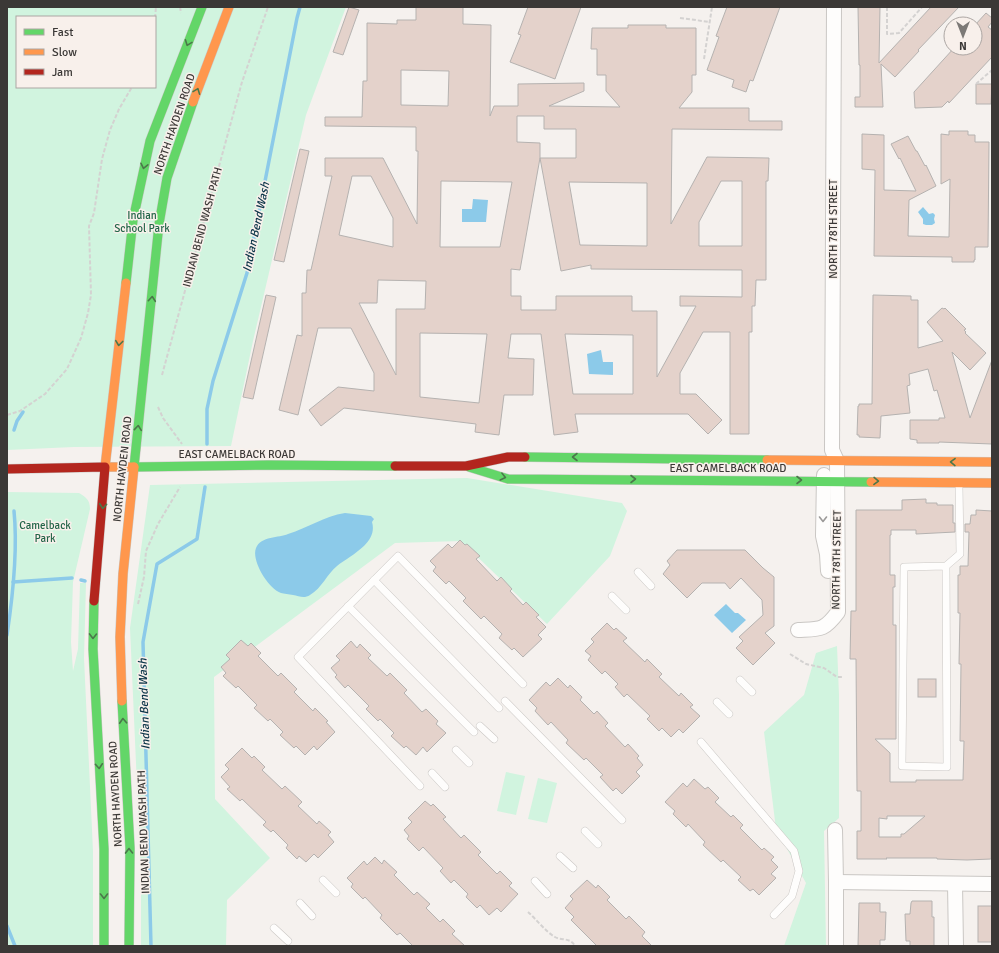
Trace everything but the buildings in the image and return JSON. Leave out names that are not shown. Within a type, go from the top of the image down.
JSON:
[{"type":"main road","name":"NORTH HAYDEN ROAD","points":[[104,946],[104,849],[93,675],[93,649],[95,584],[105,467],[134,220],[140,187],[153,134],[202,7]]},
{"type":"main road","name":"NORTH HAYDEN ROAD","points":[[129,946],[130,848],[120,677],[120,637],[123,574],[159,224],[167,178],[189,111],[229,7]]},
{"type":"main road","name":"EAST CAMELBACK ROAD","points":[[7,469],[268,465],[466,466],[508,457],[831,457],[992,462]]},
{"type":"main road","name":"EAST CAMELBACK ROAD","points":[[466,466],[508,479],[830,480],[992,483]]},
{"type":"street","name":"NORTH 78TH STREET","points":[[798,630],[821,629],[830,622],[828,611],[827,554],[823,536],[830,480],[831,457],[834,7]]},
{"type":"street","points":[[835,830],[836,946]]},
{"type":"street","points":[[836,882],[992,884]]},
{"type":"street","points":[[955,884],[956,946]]},
{"type":"lane","points":[[946,566],[947,767],[902,766],[904,567],[946,566],[960,554],[959,482]]},
{"type":"lane","points":[[420,786],[298,657],[398,556],[523,684]]},
{"type":"lane","points":[[638,572],[651,586]]},
{"type":"lane","points":[[374,580],[499,708]]},
{"type":"lane","points":[[612,596],[626,610]]},
{"type":"lane","points":[[348,606],[474,732]]},
{"type":"lane","points":[[740,680],[752,692]]},
{"type":"lane","points":[[505,701],[622,820]]},
{"type":"lane","points":[[717,702],[729,714]]},
{"type":"lane","points":[[480,726],[494,739]]},
{"type":"lane","points":[[701,742],[794,851],[799,871],[792,896],[774,915]]},
{"type":"lane","points":[[456,750],[469,763]]},
{"type":"lane","points":[[432,773],[445,787]]},
{"type":"lane","points":[[585,831],[598,844]]},
{"type":"lane","points":[[560,856],[573,868]]},
{"type":"lane","points":[[323,880],[336,893]]},
{"type":"lane","points":[[535,881],[547,894]]},
{"type":"lane","points":[[300,903],[312,916]]},
{"type":"lane","points":[[274,928],[288,941]]},
{"type":"path","name":"INDIAN BEND WASH PATH","points":[[162,376],[242,82],[268,7]]},
{"type":"path","points":[[704,59],[712,7]]},
{"type":"path","points":[[887,7],[887,34],[899,33],[922,7]]},
{"type":"path","points":[[680,18],[710,22]]},
{"type":"path","points":[[976,84],[992,71]]},
{"type":"path","points":[[7,415],[20,411],[45,394],[68,369],[81,338],[91,296],[90,226],[97,198],[102,159],[110,130],[119,109],[131,88]]},
{"type":"path","points":[[158,401],[158,408],[163,418],[182,444]]},
{"type":"path","points":[[138,607],[144,577],[146,551],[158,524],[180,487]]},
{"type":"path","points":[[790,654],[806,664],[824,668],[837,677],[843,677]]},
{"type":"path","points":[[528,912],[554,936],[568,939],[575,946]]},
{"type":"green space","name":"Indian School Park","points":[[7,7],[346,7],[306,115],[253,341],[231,446],[74,447],[7,450]]},
{"type":"green space","points":[[467,478],[622,503],[627,511],[610,556],[547,624],[461,541],[395,543],[214,677],[215,799],[270,858],[227,900],[226,946],[141,946],[141,876],[130,628],[150,485]]},
{"type":"green space","name":"Camelback Park","points":[[7,492],[79,493],[87,499],[90,506],[73,582],[71,642],[73,671],[78,649],[80,583],[86,583],[84,658],[93,851],[93,946],[7,946]]},
{"type":"green space","points":[[837,646],[839,695],[839,818],[824,831],[826,946],[784,946],[806,883],[776,829],[764,732],[804,695],[816,653]]},
{"type":"green space","points":[[506,772],[525,776],[516,815],[497,811]]},
{"type":"green space","points":[[538,778],[557,783],[547,823],[528,819]]},
{"type":"water","points":[[473,199],[488,200],[486,222],[462,222],[462,209],[472,209]]},
{"type":"water","points":[[923,207],[929,214],[933,213],[935,215],[935,223],[932,225],[923,224],[923,219],[918,212]]},
{"type":"water","points":[[601,350],[603,362],[613,362],[613,375],[589,374],[587,354]]},
{"type":"water","points":[[345,513],[371,516],[374,519],[372,522],[373,528],[370,539],[362,548],[338,565],[318,589],[306,597],[281,593],[271,586],[262,574],[256,560],[255,553],[258,544],[266,539],[284,535],[330,517]]},
{"type":"water","points":[[726,604],[735,613],[738,613],[746,620],[732,633],[714,615]]},
{"type":"waterway","name":"Indian Bend Wash","points":[[207,444],[207,409],[213,381],[247,273],[300,7]]},
{"type":"waterway","points":[[14,430],[17,421],[23,412]]},
{"type":"waterway","name":"Indian Bend Wash","points":[[151,946],[143,642],[157,564],[197,539],[205,487]]},
{"type":"waterway","points":[[7,635],[14,573],[14,511]]},
{"type":"waterway","points":[[13,582],[72,578]]},
{"type":"waterway","points":[[81,580],[85,581]]},
{"type":"waterway","points":[[7,926],[15,946]]},
{"type":"traffic: fast","points":[[126,283],[133,220],[150,141],[202,7]]},
{"type":"traffic: fast","points":[[134,467],[159,224],[167,178],[193,102]]},
{"type":"traffic: fast","points":[[525,457],[767,460]]},
{"type":"traffic: fast","points":[[134,467],[268,465],[395,466]]},
{"type":"traffic: fast","points":[[469,467],[508,479],[871,482]]},
{"type":"traffic: fast","points":[[94,601],[93,649],[104,849],[104,946]]},
{"type":"traffic: fast","points":[[122,701],[130,848],[129,946]]},
{"type":"traffic: slow","points":[[193,102],[229,7]]},
{"type":"traffic: slow","points":[[126,283],[105,467],[134,467]]},
{"type":"traffic: slow","points":[[767,460],[992,462]]},
{"type":"traffic: slow","points":[[122,701],[120,637],[123,574],[134,467]]},
{"type":"traffic: slow","points":[[871,482],[992,483]]},
{"type":"traffic: jam","points":[[395,466],[466,466],[508,457],[525,457]]},
{"type":"traffic: jam","points":[[7,469],[105,467],[94,601]]}]
